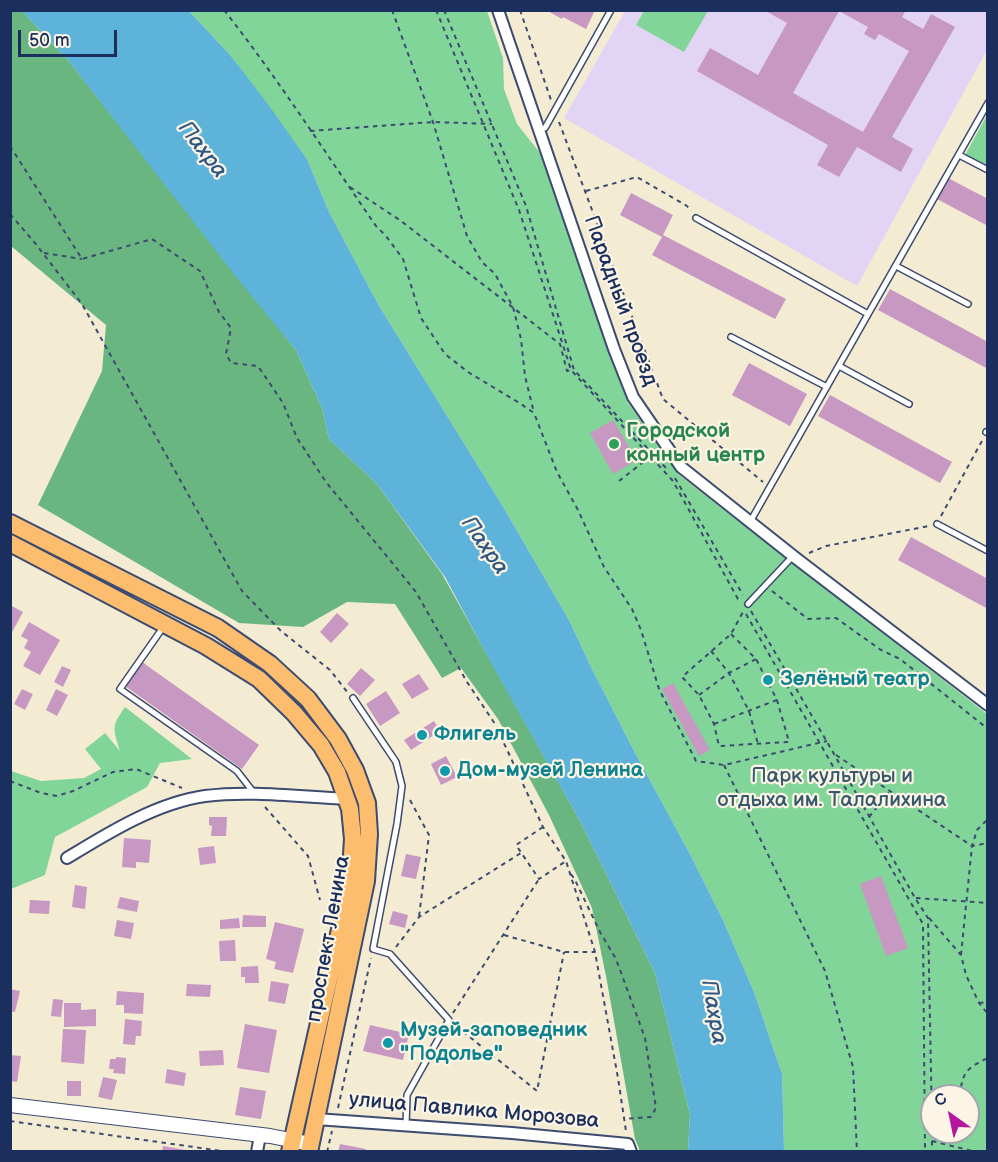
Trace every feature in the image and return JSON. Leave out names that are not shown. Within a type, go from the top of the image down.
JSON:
[{"type":"main road","name":"проспект Ленина","points":[[10,523],[218,628],[270,664],[308,699],[338,739],[354,770],[367,803],[369,834],[366,881],[310,1148]]},
{"type":"main road","name":"проспект Ленина","points":[[10,543],[206,646],[259,679],[294,713],[321,745],[337,772],[350,809],[353,839],[350,885],[291,1146]]},
{"type":"street","name":"Парадный проезд","points":[[498,10],[614,349],[633,397],[681,467],[987,705]]},
{"type":"street","points":[[67,858],[108,833],[164,807],[204,796],[254,793],[347,800]]},
{"type":"street","points":[[10,1105],[260,1135],[291,1146],[310,1148]]},
{"type":"street","name":"улица Павлика Морозова","points":[[316,1119],[512,1133],[630,1148]]},
{"type":"street","points":[[257,1152],[260,1135]]},
{"type":"lane","points":[[539,130],[545,128],[611,10]]},
{"type":"lane","points":[[750,522],[987,104]]},
{"type":"lane","points":[[959,154],[987,170]]},
{"type":"lane","points":[[696,218],[868,314]]},
{"type":"lane","points":[[896,266],[968,304]]},
{"type":"lane","points":[[731,337],[827,387]]},
{"type":"lane","points":[[839,366],[909,404]]},
{"type":"lane","points":[[937,524],[987,551]]},
{"type":"lane","points":[[747,604],[795,557]]},
{"type":"lane","points":[[165,624],[120,689],[237,771],[254,793]]},
{"type":"lane","points":[[353,698],[396,762],[402,786],[398,824],[374,949],[390,954],[449,1020],[407,1095],[406,1125]]},
{"type":"path","points":[[224,10],[256,51],[376,226],[403,260],[421,318],[445,354],[468,372],[534,413]]},
{"type":"path","points":[[392,10],[433,122],[467,236],[482,262],[495,274],[513,307],[534,413],[557,472],[578,510],[604,567],[632,609],[641,630],[659,689],[696,761],[724,765],[827,741]]},
{"type":"path","points":[[444,10],[526,206],[574,370],[675,477],[915,898],[928,918],[961,955]]},
{"type":"path","points":[[520,10],[555,111],[663,399],[770,488]]},
{"type":"path","points":[[310,131],[433,122],[492,124]]},
{"type":"path","points":[[10,146],[82,259]]},
{"type":"path","points":[[586,191],[637,177],[687,206],[696,218]]},
{"type":"path","points":[[347,185],[401,221],[560,344],[567,344]]},
{"type":"path","points":[[10,214],[82,304],[242,591],[281,631],[330,670],[353,698]]},
{"type":"path","points":[[43,253],[82,259],[152,239],[200,271],[219,312],[231,328],[225,354],[231,363],[258,366],[283,403],[297,438],[326,482],[416,592],[467,682],[495,724],[543,827],[566,861],[595,952],[630,1148]]},
{"type":"path","points":[[560,344],[567,371],[574,370]]},
{"type":"path","points":[[795,557],[826,546],[937,524],[987,432]]},
{"type":"path","points":[[619,481],[653,455]]},
{"type":"path","points":[[765,585],[808,619],[836,618],[881,650],[900,659],[987,729]]},
{"type":"path","points":[[730,634],[756,659],[777,700],[789,742],[719,746],[714,724],[699,695],[682,677],[730,634],[747,604]]},
{"type":"path","points":[[711,651],[729,673],[749,711],[758,744]]},
{"type":"path","points":[[699,695],[729,673],[756,659]]},
{"type":"path","points":[[714,724],[777,700]]},
{"type":"path","points":[[820,743],[923,924],[925,1152]]},
{"type":"path","points":[[834,754],[972,846],[987,843]]},
{"type":"path","points":[[724,765],[825,971],[853,1067],[857,1152]]},
{"type":"path","points":[[10,781],[41,793],[57,796],[112,772],[136,769],[204,796]]},
{"type":"path","points":[[402,786],[429,835],[419,917]]},
{"type":"path","points":[[870,817],[890,791]]},
{"type":"path","points":[[254,793],[308,856],[321,900]]},
{"type":"path","points":[[987,819],[977,830],[972,846],[961,955],[966,975],[987,1014]]},
{"type":"path","points":[[539,879],[516,845],[543,827]]},
{"type":"path","points":[[390,954],[419,917],[521,853]]},
{"type":"path","points":[[564,952],[537,1091],[449,1020],[539,879],[566,861]]},
{"type":"path","points":[[569,873],[575,880],[616,959],[645,1038],[656,1108],[651,1117],[624,1119]]},
{"type":"path","points":[[915,898],[987,903]]},
{"type":"path","points":[[928,918],[932,1084]]},
{"type":"path","points":[[503,935],[564,952],[595,952]]},
{"type":"path","points":[[327,1152],[374,949]]},
{"type":"path","points":[[980,1003],[987,1002]]},
{"type":"path","points":[[961,1084],[970,1067],[987,1058]]},
{"type":"path","points":[[10,1121],[229,1152]]},
{"type":"path","points":[[944,1144],[976,1152]]},
{"type":"shaded area","points":[[625,11],[987,11],[987,50],[857,286],[564,118]]},
{"type":"green space","points":[[10,11],[22,11],[68,60],[296,350],[322,408],[329,439],[377,484],[442,574],[580,821],[655,973],[690,1115],[688,1151],[640,1151],[635,1139],[592,908],[549,815],[498,719],[461,668],[442,678],[395,604],[347,602],[303,627],[239,623],[38,505],[102,371],[106,325],[11,246]]},
{"type":"green space","name":"Парк культуры и отдыха им. Талалихина","points":[[189,11],[487,11],[503,58],[504,89],[517,124],[540,153],[628,403],[679,475],[987,714],[987,1151],[784,1151],[782,1074],[754,992],[723,920],[634,751],[569,620],[502,505],[378,304],[329,212],[307,159],[231,56]]},
{"type":"green space","points":[[644,11],[708,11],[684,52],[636,25]]},
{"type":"green space","points":[[987,115],[987,167],[965,155]]},
{"type":"green space","points":[[125,707],[192,759],[160,763],[147,787],[55,837],[45,875],[11,889],[11,771],[41,781],[84,778],[101,769],[85,749],[105,733],[120,751],[115,724]]},
{"type":"water","name":"Пахра","points":[[22,11],[189,11],[231,56],[307,159],[329,212],[378,304],[502,505],[569,620],[634,751],[723,920],[754,992],[782,1074],[784,1151],[688,1151],[690,1115],[655,973],[580,821],[445,577],[377,484],[329,439],[322,408],[296,350],[237,278],[68,60]]},
{"type":"building","points":[[546,10],[595,10],[586,29]]},
{"type":"building","points":[[764,10],[906,10],[902,17],[923,29],[931,14],[955,27],[892,137],[913,149],[901,172],[857,147],[839,177],[817,165],[828,145],[697,71],[710,48],[758,75],[787,23]],"holes":[[[839,11],[868,27],[864,34],[875,40],[879,34],[909,51],[863,132],[793,93]]]},
{"type":"building","points":[[948,178],[988,199],[988,226],[937,199]]},
{"type":"building","points":[[631,193],[673,215],[663,235],[786,299],[775,319],[652,255],[662,237],[620,215]]},
{"type":"building","points":[[890,289],[988,342],[988,369],[878,310]]},
{"type":"building","points":[[749,363],[807,394],[790,426],[732,395]]},
{"type":"building","points":[[830,395],[952,462],[940,483],[818,416]]},
{"type":"building","points":[[613,420],[637,460],[613,474],[590,433]]},
{"type":"building","points":[[911,537],[988,579],[988,609],[898,560]]},
{"type":"building","points":[[10,605],[23,612],[10,636]]},
{"type":"building","points":[[337,613],[349,624],[331,643],[320,632]]},
{"type":"building","points":[[29,622],[60,640],[40,675],[23,666],[31,652],[24,648],[28,640],[21,636]]},
{"type":"building","points":[[142,662],[259,745],[242,769],[125,686]]},
{"type":"building","points":[[62,666],[71,670],[63,687],[54,682]]},
{"type":"building","points":[[361,668],[375,680],[360,696],[347,684]]},
{"type":"building","points":[[419,674],[429,689],[412,699],[402,684]]},
{"type":"building","points":[[673,683],[710,750],[699,756],[662,689]]},
{"type":"building","points":[[22,689],[33,694],[25,710],[14,704]]},
{"type":"building","points":[[56,689],[68,695],[57,716],[46,710]]},
{"type":"building","points":[[386,691],[400,713],[380,726],[366,704]]},
{"type":"building","name":"Флигель","points":[[434,721],[440,731],[411,750],[404,740]]},
{"type":"building","points":[[446,756],[457,777],[441,785],[431,764]]},
{"type":"building","points":[[209,817],[227,817],[226,836],[211,836],[212,826],[209,825]]},
{"type":"building","points":[[124,838],[151,840],[149,863],[136,862],[136,868],[122,867]]},
{"type":"building","points":[[214,846],[216,863],[200,865],[198,848]]},
{"type":"building","points":[[406,854],[421,857],[416,879],[401,876]]},
{"type":"building","points":[[881,876],[908,948],[886,956],[860,884]]},
{"type":"building","points":[[75,885],[87,887],[85,909],[72,907]]},
{"type":"building","points":[[120,897],[139,901],[137,912],[117,908]]},
{"type":"building","points":[[30,900],[50,901],[49,914],[29,913]]},
{"type":"building","points":[[393,911],[408,915],[405,928],[389,924]]},
{"type":"building","points":[[243,915],[266,916],[266,927],[242,927]]},
{"type":"building","points":[[239,918],[240,928],[220,929],[220,920]]},
{"type":"building","points":[[117,920],[134,923],[131,939],[114,936]]},
{"type":"building","points":[[275,922],[304,929],[293,973],[274,969],[276,962],[266,959]]},
{"type":"building","points":[[235,940],[236,961],[220,961],[219,941]]},
{"type":"building","points":[[258,966],[259,983],[245,983],[245,977],[241,977],[241,967]]},
{"type":"building","points":[[271,981],[289,984],[285,1004],[268,1001]]},
{"type":"building","points":[[187,984],[211,985],[210,997],[186,996]]},
{"type":"building","points":[[10,989],[20,991],[15,1012],[10,1011]]},
{"type":"building","points":[[117,991],[144,993],[143,1014],[124,1013],[124,1005],[116,1005]]},
{"type":"building","points":[[53,999],[63,1000],[61,1017],[51,1016]]},
{"type":"building","points":[[64,1003],[81,1003],[81,1010],[96,1009],[96,1026],[64,1027]]},
{"type":"building","points":[[125,1019],[142,1021],[141,1036],[136,1036],[135,1045],[123,1044]]},
{"type":"building","points":[[245,1024],[277,1030],[269,1073],[237,1068]]},
{"type":"building","points":[[370,1025],[409,1034],[403,1060],[363,1051]]},
{"type":"building","points":[[63,1029],[86,1030],[84,1064],[61,1062]]},
{"type":"building","points":[[223,1050],[224,1065],[200,1066],[199,1051]]},
{"type":"building","points":[[10,1055],[21,1056],[17,1082],[10,1081]]},
{"type":"building","points":[[116,1057],[126,1058],[125,1074],[113,1073],[114,1069],[109,1069],[110,1059],[116,1059]]},
{"type":"building","points":[[167,1069],[186,1073],[184,1086],[165,1083]]},
{"type":"building","points":[[103,1077],[117,1080],[112,1100],[98,1097]]},
{"type":"building","points":[[67,1081],[81,1081],[81,1096],[67,1096]]},
{"type":"building","points":[[240,1087],[266,1091],[261,1119],[235,1115]]},
{"type":"building","points":[[340,1144],[366,1149],[365,1152],[338,1152]]},
{"type":"building","points":[[163,1146],[186,1150],[186,1152],[162,1152]]},
{"type":"place","name":"Городской конный центр","points":[[614,444]]},
{"type":"place","name":"Зелёный театр","points":[[768,680]]},
{"type":"place","name":"Флигель","points":[[422,735]]},
{"type":"place","name":"Дом-музей Ленина","points":[[445,771]]},
{"type":"place","name":"Музей-заповедник \"Подолье\"","points":[[388,1043]]}]
